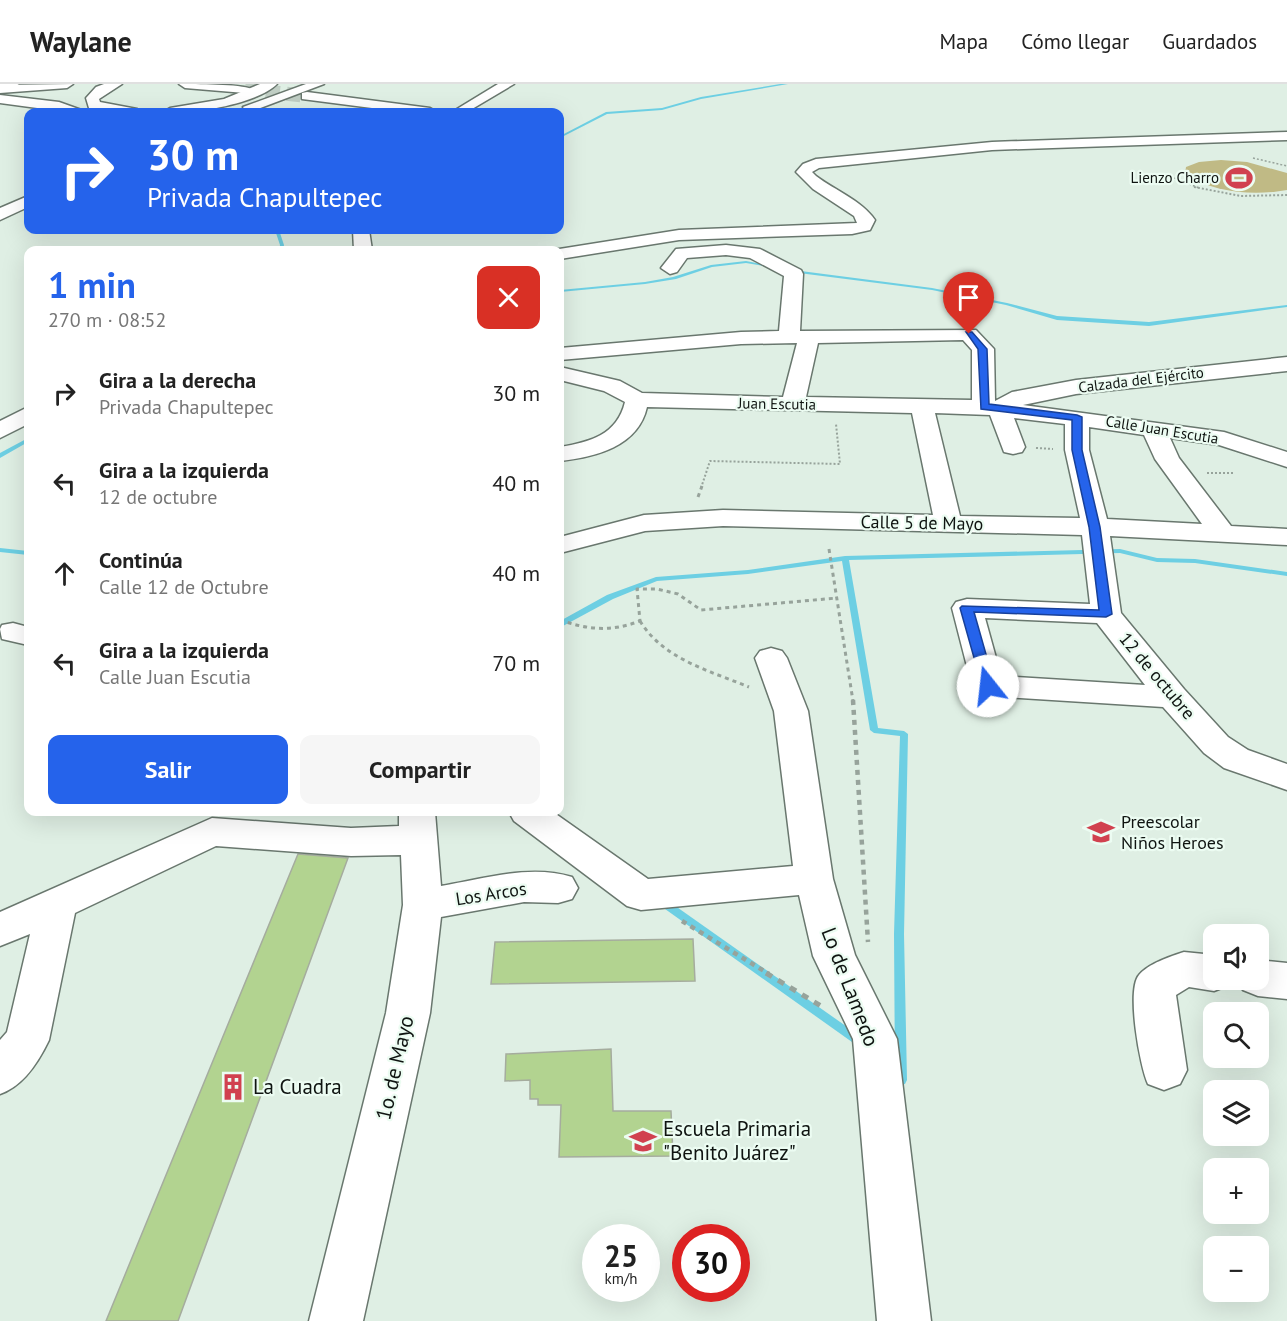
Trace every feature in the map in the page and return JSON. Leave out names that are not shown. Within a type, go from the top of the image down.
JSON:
[{"type":"main road","points":[[0,89],[67,84]]},
{"type":"main road","points":[[110,108],[94,105],[92,98],[100,90],[116,84]]},
{"type":"main road","points":[[185,84],[245,89]]},
{"type":"main road","points":[[193,108],[227,102],[271,84]]},
{"type":"main road","points":[[223,108],[280,84]]},
{"type":"main road","points":[[246,108],[318,84]]},
{"type":"main road","points":[[466,108],[504,86],[514,84]]},
{"type":"main road","points":[[0,89],[19,85],[47,85]]},
{"type":"main road","points":[[307,96],[399,108]]},
{"type":"main road","points":[[0,99],[63,108]]},
{"type":"main road","points":[[564,253],[678,235],[852,229],[864,226],[867,219],[861,213],[828,194],[804,172],[808,167],[816,164],[992,146],[1287,136]]},
{"type":"main road","points":[[0,209],[24,197]]},
{"type":"main road","points":[[0,215],[24,203]]},
{"type":"main road","points":[[670,268],[682,253],[726,250],[754,253],[794,274],[799,335],[793,405]]},
{"type":"main road","points":[[564,354],[799,335],[969,334],[983,349],[992,407],[1013,447]]},
{"type":"main road","name":"Calzada del Ejército","points":[[992,407],[1020,397],[1076,387],[1287,364]]},
{"type":"main road","name":"Juan Escutia","points":[[564,374],[612,386],[637,399],[835,406],[992,407]]},
{"type":"main road","points":[[564,453],[591,450],[625,431],[636,411],[637,399]]},
{"type":"main road","points":[[922,405],[948,524]]},
{"type":"main road","name":"Calle Juan Escutia","points":[[992,407],[1224,439],[1287,460]]},
{"type":"main road","points":[[0,431],[24,416]]},
{"type":"main road","points":[[1077,417],[1077,450],[1095,527],[1106,614],[967,608],[988,686],[1172,697]]},
{"type":"main road","points":[[1154,429],[1167,459],[1221,531]]},
{"type":"main road","name":"Calle 5 de Mayo","points":[[564,544],[644,523],[723,518],[1221,531],[1287,537]]},
{"type":"main road","name":"12 de octubre","points":[[1106,614],[1172,697],[1216,745],[1236,759],[1287,777]]},
{"type":"main road","name":"Lo de Lamedo","points":[[771,658],[791,711],[814,879],[834,956],[874,1039],[904,1321]]},
{"type":"main road","points":[[532,816],[640,895],[814,879]]},
{"type":"main road","points":[[0,930],[212,832],[351,842],[417,826]]},
{"type":"main road","name":"1o. de Mayo","points":[[336,1321],[408,1013],[423,905],[417,826]]},
{"type":"main road","name":"Los Arcos","points":[[423,905],[524,887],[558,888]]},
{"type":"main road","points":[[0,1074],[27,1040],[57,904]]},
{"type":"main road","points":[[1164,1070],[1154,987],[1184,969],[1203,972]]},
{"type":"main road","points":[[1269,979],[1287,981]]},
{"type":"path","points":[[1246,156],[1287,166]]},
{"type":"path","points":[[1167,175],[1184,184],[1211,191],[1243,196],[1287,195]]},
{"type":"path","points":[[690,520],[710,460],[840,464],[835,406]]},
{"type":"path","points":[[1013,447],[1077,450]]},
{"type":"path","points":[[829,549],[852,684],[868,945]]},
{"type":"path","points":[[791,711],[753,688],[686,662],[645,633],[640,621],[637,589],[657,589],[678,594],[701,610],[837,598]]},
{"type":"path","points":[[564,622],[584,630],[618,630],[640,621]]},
{"type":"path","points":[[640,895],[824,1008]]},
{"type":"shaded area","name":"Lienzo Charro","points":[[1221,160],[1247,162],[1287,173],[1287,190],[1248,193],[1221,189],[1185,174],[1186,167],[1199,162]]},
{"type":"building","name":"La Cuadra","points":[[298,854],[348,858],[178,1321],[106,1321]]},
{"type":"building","points":[[693,939],[695,981],[491,984],[495,942]]},
{"type":"building","points":[[611,1049],[613,1111],[671,1111],[673,1156],[559,1157],[561,1105],[538,1105],[538,1099],[530,1099],[530,1080],[505,1081],[506,1054]]},
{"type":"waterway","points":[[564,135],[606,113],[662,109],[701,98],[786,84]]},
{"type":"waterway","points":[[278,234],[282,246]]},
{"type":"waterway","points":[[564,291],[645,283],[674,278],[711,266],[746,262],[775,267]]},
{"type":"waterway","points":[[793,271],[932,289],[1007,304],[1057,318],[1149,324],[1287,306]]},
{"type":"waterway","points":[[0,456],[24,442]]},
{"type":"waterway","points":[[0,550],[24,553]]},
{"type":"waterway","points":[[845,558],[1120,551],[1157,560],[1195,561],[1287,574]]},
{"type":"waterway","points":[[564,622],[610,597],[656,579],[748,572],[845,558]]},
{"type":"waterway","points":[[845,558],[874,730],[904,734],[899,934],[901,1080]]},
{"type":"waterway","points":[[661,901],[856,1039]]},
{"type":"tunnel","points":[[245,89],[307,96]]},
{"type":"place","name":"Lienzo Charro","points":[[1239,178]]},
{"type":"place","name":"Preescolar Niños Heroes","points":[[1101,832]]},
{"type":"place","name":"La Cuadra","points":[[233,1087]]},
{"type":"place","name":"Escuela Primaria \"Benito Juárez\"","points":[[643,1141]]},
{"type":"route","points":[[969,334],[983,349],[984,407],[1077,417],[1077,450],[1095,527],[1095,544],[1106,614],[967,608],[988,686]]}]
